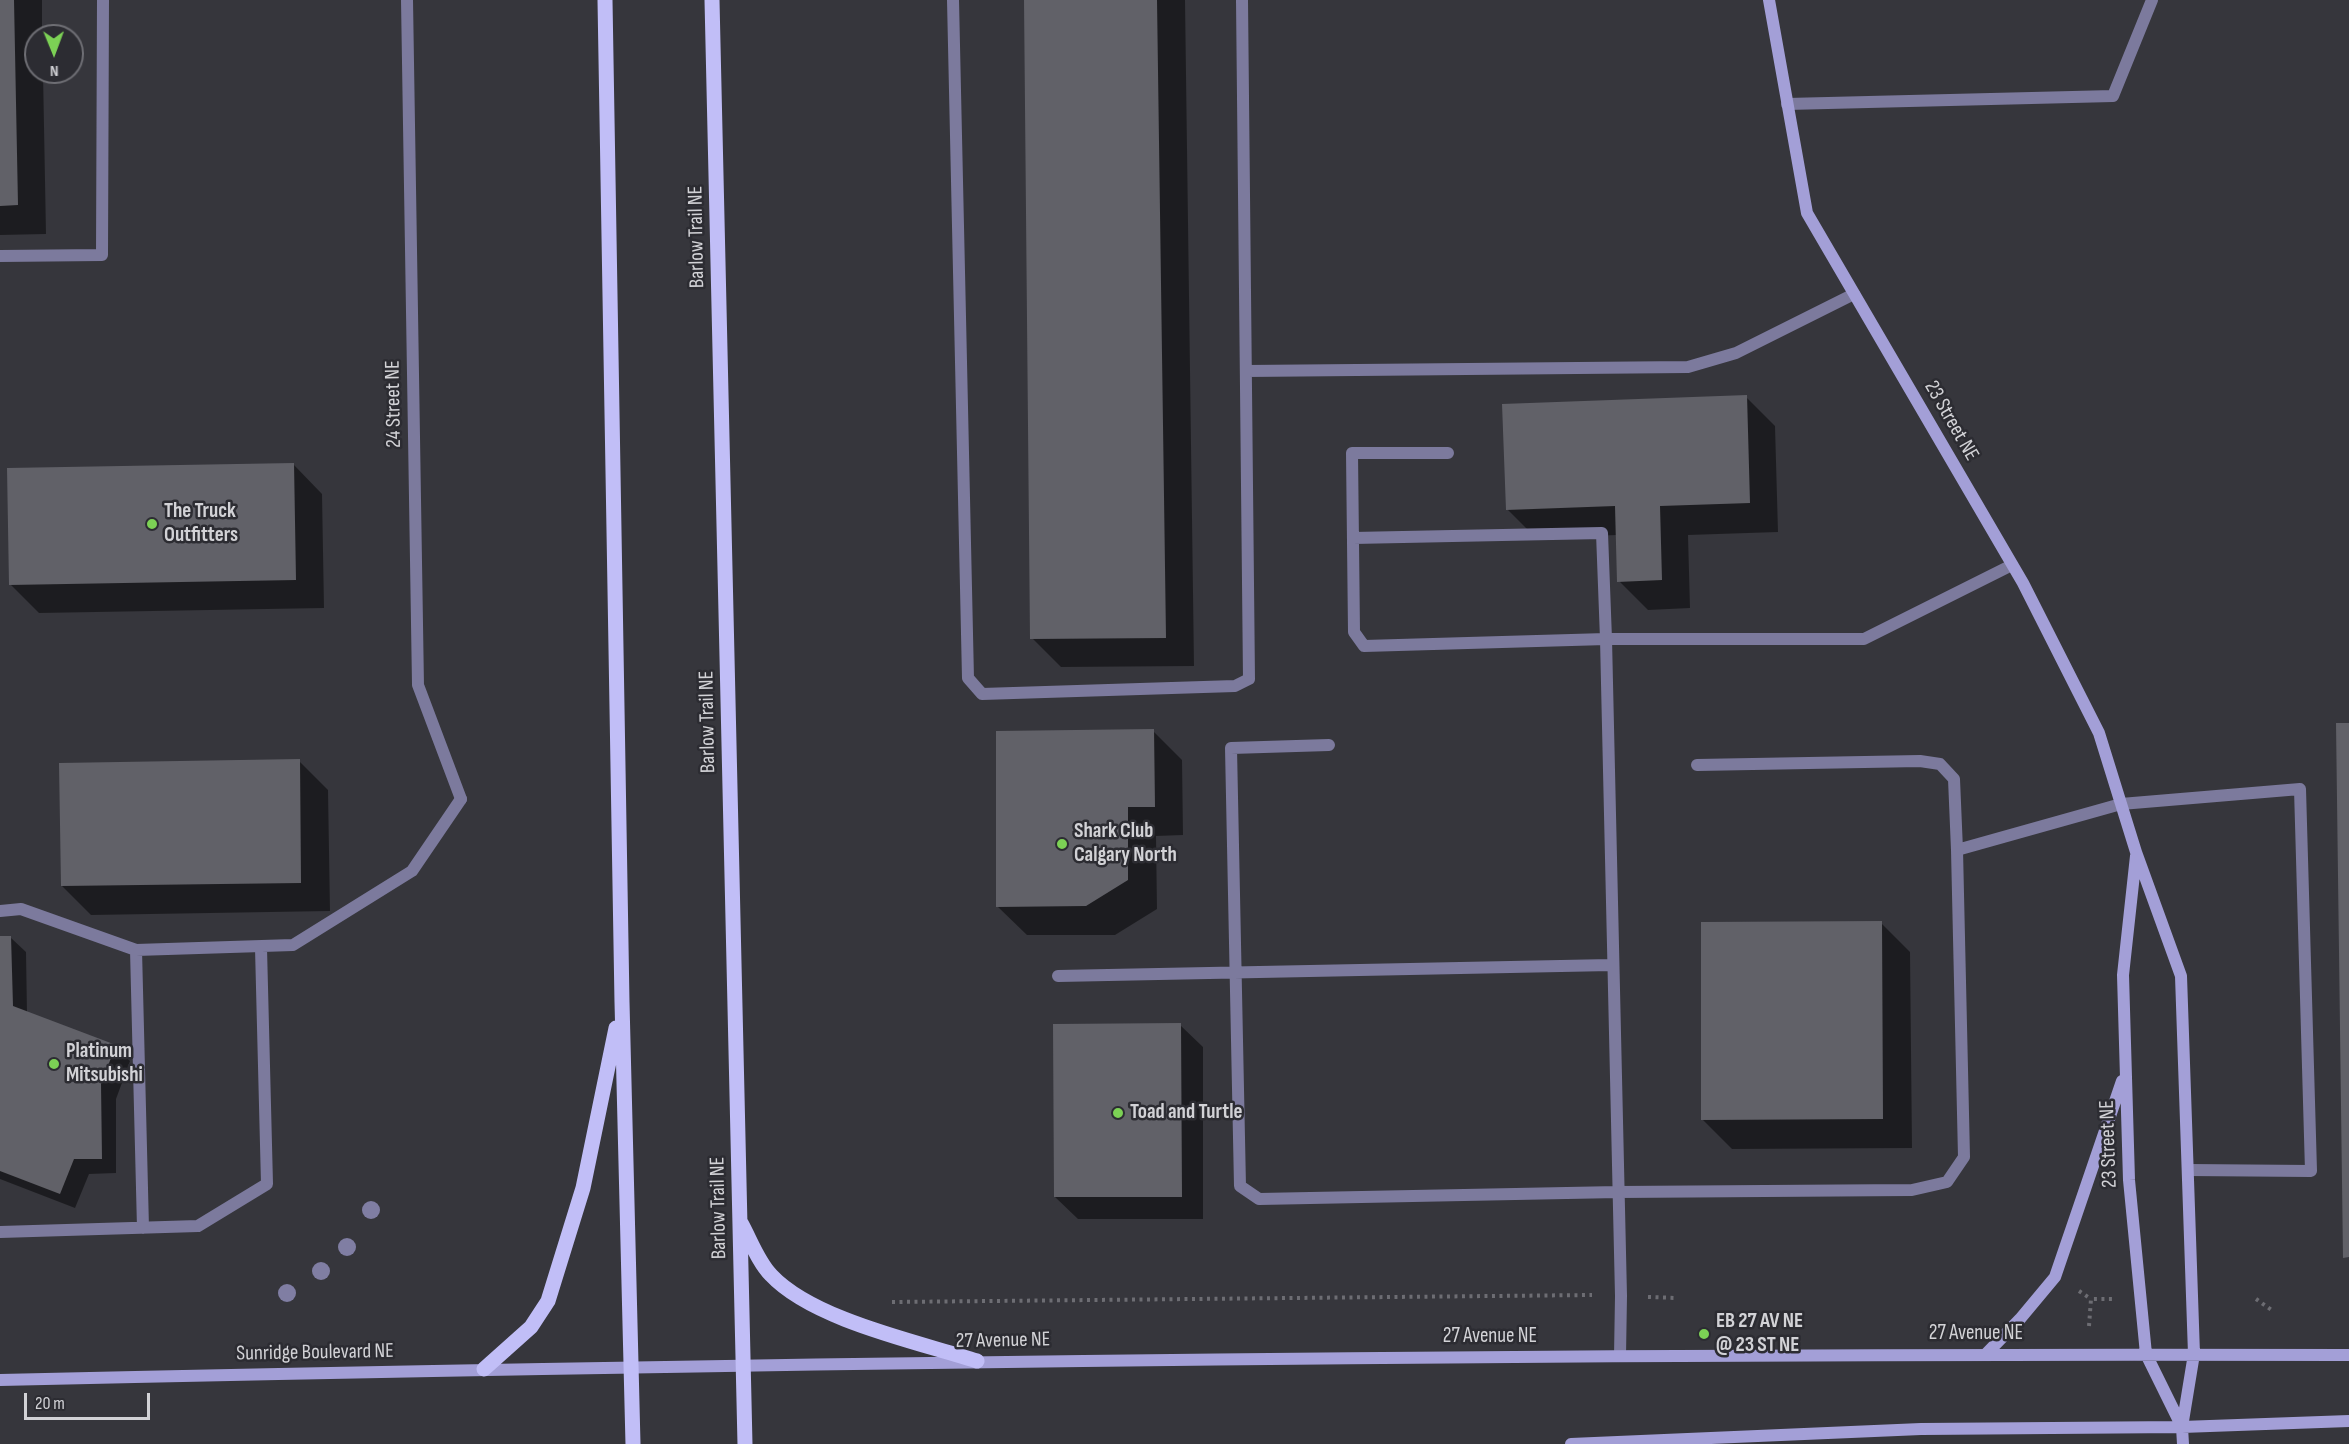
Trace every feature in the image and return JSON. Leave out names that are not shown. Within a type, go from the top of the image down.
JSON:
[{"type":"main road","points":[[605,0],[622,1002],[633,1444]]},
{"type":"main road","name":"Barlow Trail NE","points":[[712,0],[745,1444]]},
{"type":"main road","points":[[484,1369],[531,1327],[548,1301],[583,1188],[622,1002]]},
{"type":"main road","points":[[740,1222],[770,1275],[805,1301],[841,1317],[977,1361]]},
{"type":"street","points":[[0,256],[102,255],[103,0]]},
{"type":"street","name":"24 Street NE","points":[[261,948],[293,945],[412,871],[461,798],[418,685],[406,0]]},
{"type":"street","points":[[952,0],[968,678],[982,694],[1235,686],[1249,679],[1242,0]]},
{"type":"street","name":"23 Street NE","points":[[1769,0],[1807,213],[2012,565],[2099,733],[2136,852],[2181,976],[2194,1354],[2182,1427],[2183,1444]]},
{"type":"street","points":[[1787,104],[2113,96],[2152,0]]},
{"type":"street","points":[[1246,371],[1688,367],[1736,353],[1854,294]]},
{"type":"street","points":[[1449,453],[1352,453],[1354,632],[1364,646],[1606,639],[1864,639],[2012,565]]},
{"type":"street","points":[[1353,538],[1602,533],[1621,1296],[1620,1356]]},
{"type":"street","points":[[1329,745],[1230,748],[1240,1186],[1259,1199],[1618,1191],[1912,1190],[1947,1182],[1964,1157],[1954,779],[1940,764],[1920,761],[1697,765]]},
{"type":"street","points":[[1957,850],[2121,804],[2300,789],[2311,1171],[2188,1170]]},
{"type":"street","name":"23 Street NE","points":[[2136,852],[2122,975],[2129,1180],[2146,1354],[2182,1427]]},
{"type":"street","points":[[0,911],[21,909],[136,950],[261,948],[267,1184],[198,1226],[0,1232]]},
{"type":"street","points":[[136,950],[143,1228]]},
{"type":"street","points":[[1058,976],[1611,965]]},
{"type":"street","points":[[1987,1353],[2020,1319],[2055,1277],[2126,1071]]},
{"type":"street","name":"27 Avenue NE","points":[[630,1367],[743,1367],[977,1361],[1987,1353],[2349,1355]]},
{"type":"street","name":"Sunridge Boulevard NE","points":[[0,1380],[630,1367]]},
{"type":"street","points":[[1571,1444],[1922,1429],[2182,1427],[2349,1421]]},
{"type":"path","points":[[2078,1291],[2091,1299],[2120,1299]]},
{"type":"path","points":[[885,1301],[1621,1296],[1677,1298]]},
{"type":"path","points":[[2089,1327],[2091,1299]]},
{"type":"path","points":[[2256,1299],[2273,1311]]},
{"type":"building","points":[[0,0],[14,0],[18,205],[0,206]]},
{"type":"building","points":[[1024,0],[1157,0],[1166,638],[1030,639]]},
{"type":"building","points":[[1747,395],[1750,503],[1660,506],[1662,580],[1617,582],[1615,506],[1506,510],[1502,404]]},
{"type":"building","name":"The Truck Outfitters","points":[[294,463],[296,580],[9,585],[7,468]]},
{"type":"building","points":[[2336,723],[2349,723],[2349,1257],[2343,1258]]},
{"type":"building","name":"Shark Club Calgary North","points":[[1154,729],[1155,807],[1128,807],[1128,880],[1086,906],[996,907],[996,731]]},
{"type":"building","points":[[300,759],[301,883],[61,886],[59,763]]},
{"type":"building","points":[[1882,921],[1883,1119],[1701,1120],[1701,922]]},
{"type":"building","name":"Platinum Mitsubishi","points":[[0,936],[11,936],[13,1006],[116,1045],[101,1084],[102,1159],[74,1159],[60,1194],[0,1171]]},
{"type":"building","points":[[1181,1023],[1182,1197],[1054,1197],[1053,1024]]},
{"type":"place","name":"The Truck Outfitters","points":[[152,524]]},
{"type":"place","name":"Shark Club Calgary North","points":[[1062,844]]},
{"type":"place","name":"Platinum Mitsubishi","points":[[54,1064]]},
{"type":"place","name":"Toad and Turtle","points":[[1118,1113]]},
{"type":"place","name":"EB 27 AV NE @ 23 ST NE","points":[[1704,1334]]}]
